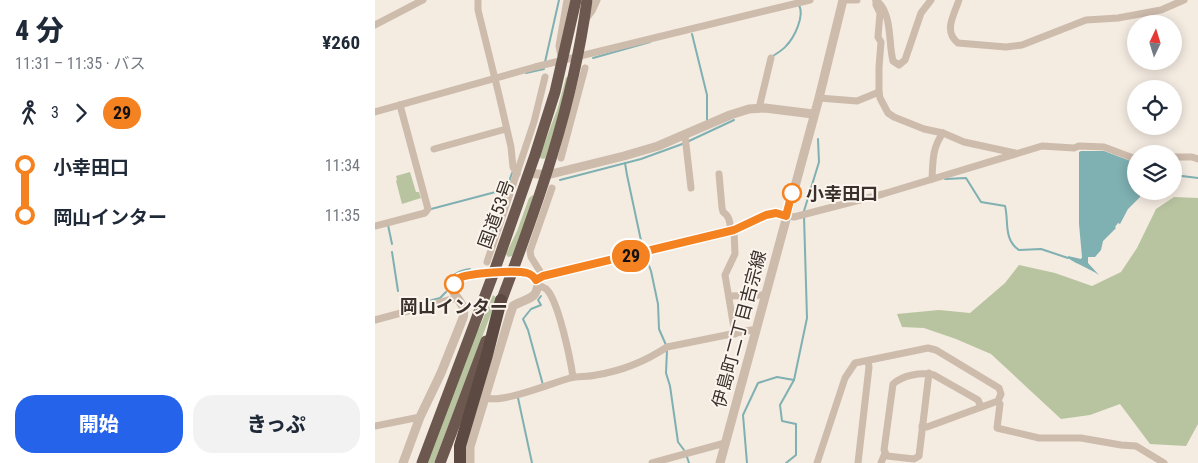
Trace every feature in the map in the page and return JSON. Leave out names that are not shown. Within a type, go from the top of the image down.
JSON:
[{"type":"highway","name":"国道53号","points":[[422,463],[493,264],[513,218],[523,174],[555,92],[576,0]]},
{"type":"highway","name":"国道53号","points":[[441,463],[513,272],[547,175],[573,82],[587,0]]},
{"type":"highway","points":[[460,463],[460,446],[501,300]]},
{"type":"street","points":[[375,25],[423,0]]},
{"type":"street","points":[[478,0],[478,10],[513,167],[523,174],[547,175],[685,141],[730,115],[759,108],[813,114]]},
{"type":"street","points":[[562,61],[559,46],[567,0]]},
{"type":"street","points":[[585,20],[597,0]]},
{"type":"street","points":[[375,112],[494,78],[810,0]]},
{"type":"street","points":[[844,0],[857,0]]},
{"type":"street","name":"伊島町二丁目吉宗線","points":[[720,463],[844,0]]},
{"type":"street","points":[[876,0],[881,5],[885,14],[893,62],[899,64],[905,60],[921,13],[931,0]]},
{"type":"street","points":[[876,0],[880,13],[877,37],[881,42],[879,92],[888,113],[894,117],[964,142],[1015,153],[1021,153],[1042,146],[1074,148],[1079,146],[1104,147],[1127,156]]},
{"type":"street","points":[[959,0],[950,25],[953,40],[958,43],[1006,46],[1022,45],[1086,20],[1118,18],[1161,10],[1184,0]]},
{"type":"street","points":[[759,108],[771,58]]},
{"type":"street","points":[[561,158],[585,68]]},
{"type":"street","points":[[493,264],[497,235],[523,174],[545,77]]},
{"type":"street","points":[[573,82],[576,103]]},
{"type":"street","points":[[534,122],[544,103],[555,92]]},
{"type":"street","points":[[819,98],[857,101],[879,92]]},
{"type":"street","points":[[375,226],[425,213],[428,209],[400,105]]},
{"type":"street","points":[[562,123],[573,116]]},
{"type":"street","points":[[433,149],[506,129]]},
{"type":"street","points":[[932,179],[936,142],[943,133]]},
{"type":"street","points":[[685,141],[691,188]]},
{"type":"street","points":[[403,463],[463,318],[464,311],[462,305],[456,298],[453,289],[458,278],[493,264],[513,272],[527,273],[539,280],[645,252],[733,232],[766,215],[776,213],[794,217],[883,194],[1015,153]]},
{"type":"street","points":[[1182,156],[1198,159]]},
{"type":"street","points":[[719,174],[722,208],[729,218],[733,232],[735,254],[725,275],[725,282],[730,296],[735,334]]},
{"type":"street","points":[[552,188],[530,251],[539,280],[549,292],[559,315],[573,377]]},
{"type":"street","points":[[524,242],[539,224],[537,202]]},
{"type":"street","points":[[493,264],[497,235],[513,218]]},
{"type":"street","points":[[469,463],[470,447],[513,306],[534,295],[539,280]]},
{"type":"street","points":[[730,296],[765,295]]},
{"type":"street","points":[[375,320],[456,298]]},
{"type":"street","points":[[485,398],[503,398],[573,377],[595,376],[617,370],[639,362],[666,347],[755,331]]},
{"type":"street","points":[[817,463],[845,378],[855,363],[928,348],[936,350],[999,388],[1001,394],[998,401],[1000,404],[997,428],[1039,438],[1081,438],[1137,446],[1165,463]]},
{"type":"street","points":[[858,463],[869,367],[868,361]]},
{"type":"street","points":[[881,463],[885,453],[893,384],[899,379],[929,374],[934,375],[978,400],[981,407]]},
{"type":"street","points":[[885,453],[887,456],[914,460],[919,456],[929,374]]},
{"type":"street","points":[[922,426],[927,427],[998,401]]},
{"type":"street","points":[[375,426],[420,418]]},
{"type":"street","points":[[652,463],[725,443]]},
{"type":"green space","points":[[566,77],[569,79],[546,157],[544,159],[540,158],[558,107]]},
{"type":"green space","points":[[410,172],[416,192],[419,192],[421,198],[402,204],[396,176]]},
{"type":"green space","points":[[533,195],[535,197],[512,256],[508,257],[506,254],[529,198]]},
{"type":"green space","points":[[1182,197],[1198,198],[1198,424],[1186,446],[1150,444],[1120,404],[1090,415],[1061,419],[991,354],[924,328],[902,327],[897,314],[939,310],[970,313],[1005,283],[1019,265],[1055,273],[1092,286],[1121,272],[1137,248],[1156,209],[1170,200],[1182,200]]},
{"type":"green space","points":[[493,295],[497,298],[434,463],[426,463],[468,349]]},
{"type":"water","points":[[1104,151],[1127,160],[1127,200],[1137,200],[1128,209],[1120,224],[1118,223],[1116,228],[1103,241],[1101,250],[1095,257],[1088,257],[1088,263],[1099,275],[1068,258],[1068,256],[1081,259],[1082,257],[1079,224],[1079,152]]},
{"type":"waterway","points":[[545,62],[559,0]]},
{"type":"waterway","points":[[773,56],[785,47],[795,32],[801,15],[799,5]]},
{"type":"waterway","points":[[692,34],[707,95],[707,121]]},
{"type":"waterway","points":[[593,58],[650,42]]},
{"type":"waterway","points":[[526,73],[544,69]]},
{"type":"waterway","points":[[689,141],[734,120]]},
{"type":"waterway","points":[[804,211],[819,162],[818,139]]},
{"type":"waterway","points":[[560,180],[641,159],[685,143]]},
{"type":"waterway","points":[[625,163],[643,250],[651,271],[658,304],[659,329],[666,345]]},
{"type":"waterway","points":[[487,248],[512,173]]},
{"type":"waterway","points":[[1182,176],[1198,178]]},
{"type":"waterway","points":[[945,179],[966,178],[981,202],[1005,206],[1007,230],[1011,241],[1019,250],[1041,249],[1068,258]]},
{"type":"waterway","points":[[431,209],[507,189]]},
{"type":"waterway","points":[[786,463],[796,455],[796,424],[782,421],[780,405],[794,380],[807,318],[804,216]]},
{"type":"waterway","points":[[388,225],[392,244]]},
{"type":"waterway","points":[[392,252],[398,291]]},
{"type":"waterway","points":[[448,282],[457,273],[470,269]]},
{"type":"waterway","points":[[419,305],[440,298],[446,292]]},
{"type":"waterway","points":[[541,296],[538,300],[541,305],[531,309],[523,319],[528,330],[543,385]]},
{"type":"waterway","points":[[401,298],[402,310]]},
{"type":"waterway","points":[[667,350],[666,373],[670,386],[678,442],[684,450]]},
{"type":"waterway","points":[[747,463],[743,415],[758,383],[777,377],[794,380]]},
{"type":"waterway","points":[[518,398],[532,463]]},
{"type":"waterway","points":[[687,457],[689,463]]},
{"type":"bus line","name":"29","points":[[454,284],[458,278],[494,272],[527,273],[536,280],[543,276],[731,231],[766,215],[776,213],[786,216],[792,193]]},
{"type":"place","name":"小幸田口","points":[[792,193]]},
{"type":"place","name":"岡山インター","points":[[454,284]]}]
